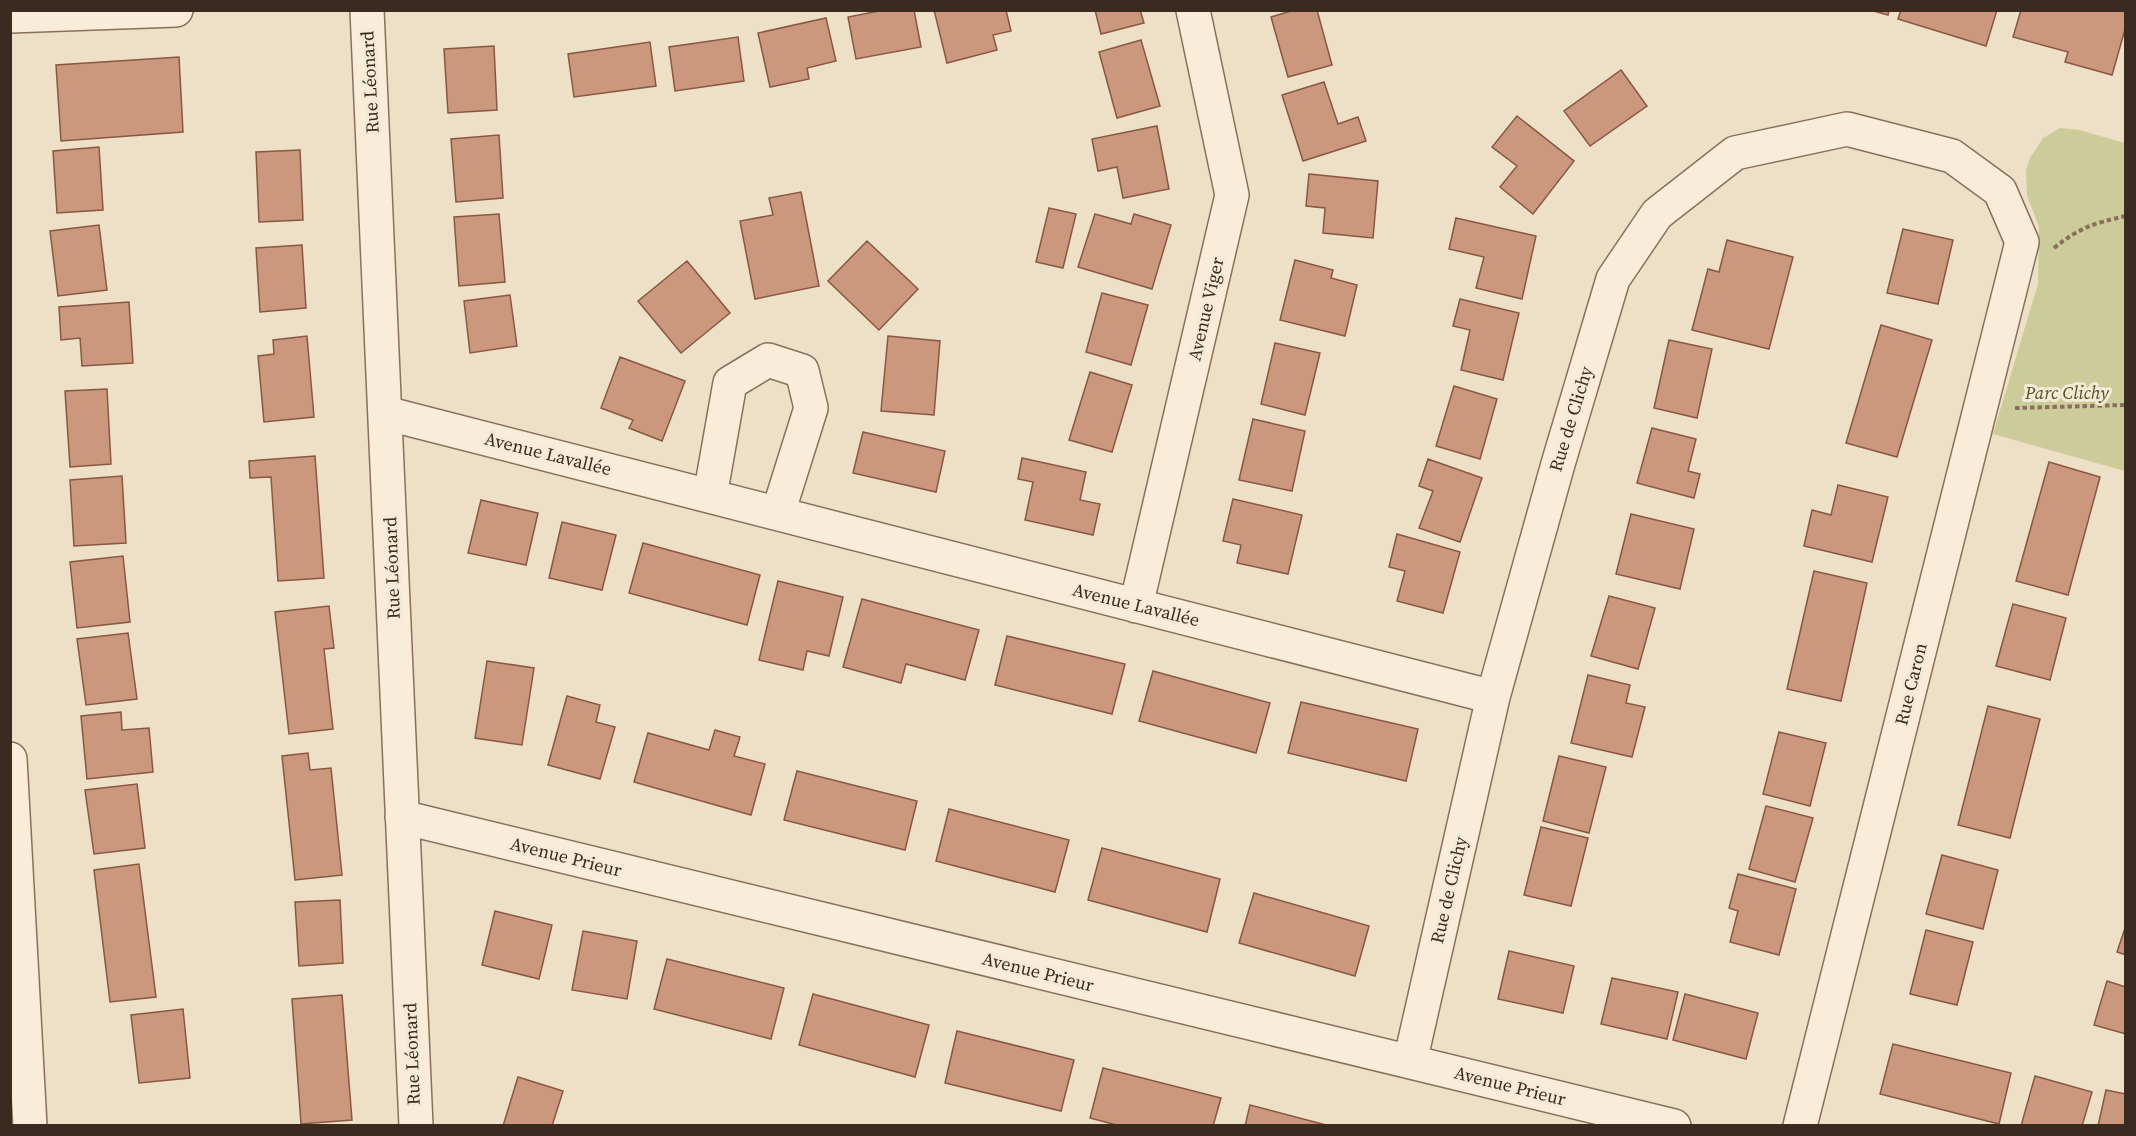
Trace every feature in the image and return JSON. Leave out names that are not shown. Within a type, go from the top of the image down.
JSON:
[{"type":"street","points":[[10,16],[176,10]]},
{"type":"street","name":"Rue Léonard","points":[[367,10],[416,1125]]},
{"type":"street","name":"Avenue Viger","points":[[1136,606],[1232,195],[1193,10]]},
{"type":"street","name":"Rue de Clichy","points":[[1410,1062],[1493,697],[1558,464],[1613,279],[1657,214],[1735,153],[1847,129],[1952,156],[2000,191],[2022,242]]},
{"type":"street","name":"Rue Caron","points":[[1800,1125],[2022,242]]},
{"type":"street","points":[[710,496],[730,383],[768,360],[802,371],[811,408],[778,513]]},
{"type":"street","name":"Avenue Lavallée","points":[[385,413],[1493,697]]},
{"type":"street","points":[[10,759],[30,1125]]},
{"type":"street","name":"Avenue Prieur","points":[[402,817],[1674,1125]]},
{"type":"path","points":[[2013,280],[2068,237],[2089,224],[2126,216]]},
{"type":"path","points":[[1981,408],[2126,405]]},
{"type":"green space","name":"Parc Clichy","points":[[2060,128],[2079,130],[2125,143],[2125,471],[1993,434],[2038,284],[2039,227],[2027,195],[2026,171],[2030,158],[2043,138]]},
{"type":"building","points":[[884,10],[914,10],[921,47],[856,59],[848,17]]},
{"type":"building","points":[[934,10],[1006,10],[1011,31],[993,35],[997,50],[947,63]]},
{"type":"building","points":[[1095,10],[1140,10],[1144,23],[1101,34]]},
{"type":"building","points":[[1294,10],[1317,10],[1332,65],[1288,77],[1271,17]]},
{"type":"building","points":[[1870,10],[1889,10],[1888,15]]},
{"type":"building","points":[[1901,10],[1997,10],[1986,46],[1898,19]]},
{"type":"building","points":[[2021,10],[2126,10],[2126,26],[2112,75],[2065,62],[2068,52],[2013,37]]},
{"type":"building","points":[[826,18],[836,61],[807,68],[809,79],[770,87],[758,33]]},
{"type":"building","points":[[738,37],[744,81],[675,91],[669,47]]},
{"type":"building","points":[[1141,40],[1160,106],[1117,118],[1099,52]]},
{"type":"building","points":[[650,42],[656,86],[574,97],[568,54]]},
{"type":"building","points":[[494,46],[497,110],[448,113],[444,49]]},
{"type":"building","points":[[179,57],[183,132],[61,141],[56,65]]},
{"type":"building","points":[[1621,70],[1647,106],[1590,146],[1564,111]]},
{"type":"building","points":[[1324,82],[1338,124],[1358,117],[1366,141],[1303,161],[1282,95]]},
{"type":"building","points":[[1517,116],[1574,161],[1533,214],[1500,187],[1517,166],[1492,147]]},
{"type":"building","points":[[1157,126],[1169,189],[1123,198],[1117,167],[1098,171],[1092,139]]},
{"type":"building","points":[[499,135],[503,198],[456,202],[451,139]]},
{"type":"building","points":[[99,147],[103,210],[57,213],[53,151]]},
{"type":"building","points":[[300,150],[303,220],[259,222],[256,152]]},
{"type":"building","points":[[1309,174],[1378,181],[1373,238],[1323,233],[1325,208],[1306,206]]},
{"type":"building","points":[[801,192],[819,286],[755,299],[740,221],[773,215],[769,198]]},
{"type":"building","points":[[1049,208],[1076,214],[1063,268],[1036,262]]},
{"type":"building","points":[[499,214],[505,282],[459,286],[454,217]]},
{"type":"building","points":[[1095,214],[1131,224],[1134,214],[1171,225],[1152,289],[1078,267]]},
{"type":"building","points":[[1456,218],[1536,236],[1522,299],[1476,288],[1484,257],[1449,249]]},
{"type":"building","points":[[99,225],[107,290],[58,296],[50,231]]},
{"type":"building","points":[[1903,229],[1953,240],[1938,304],[1887,293]]},
{"type":"building","points":[[1727,240],[1793,257],[1769,349],[1692,330],[1708,269],[1719,272]]},
{"type":"building","points":[[867,241],[918,289],[879,330],[828,281]]},
{"type":"building","points":[[302,245],[306,308],[260,312],[256,248]]},
{"type":"building","points":[[1295,260],[1333,270],[1331,278],[1357,285],[1345,336],[1280,320]]},
{"type":"building","points":[[687,261],[730,313],[681,353],[638,301]]},
{"type":"building","points":[[1102,293],[1148,305],[1131,365],[1086,352]]},
{"type":"building","points":[[510,295],[517,346],[470,353],[464,301]]},
{"type":"building","points":[[1460,299],[1519,313],[1503,380],[1461,370],[1470,330],[1453,326]]},
{"type":"building","points":[[129,302],[133,363],[82,366],[80,338],[61,340],[59,307]]},
{"type":"building","points":[[1881,325],[1932,340],[1897,457],[1846,443]]},
{"type":"building","points":[[307,336],[314,417],[264,422],[258,356],[274,354],[273,340]]},
{"type":"building","points":[[888,336],[940,341],[934,415],[881,411]]},
{"type":"building","points":[[1669,340],[1712,349],[1697,418],[1654,408]]},
{"type":"building","points":[[1275,343],[1320,353],[1305,415],[1261,404]]},
{"type":"building","points":[[620,357],[685,381],[662,441],[629,428],[633,420],[601,408]]},
{"type":"building","points":[[1090,372],[1132,385],[1112,452],[1069,440]]},
{"type":"building","points":[[1454,386],[1497,399],[1480,459],[1436,446]]},
{"type":"building","points":[[107,389],[111,464],[70,467],[65,391]]},
{"type":"building","points":[[1253,419],[1305,431],[1292,491],[1239,480]]},
{"type":"building","points":[[1652,428],[1696,439],[1688,471],[1700,474],[1694,498],[1637,483]]},
{"type":"building","points":[[863,432],[945,451],[936,492],[853,473]]},
{"type":"building","points":[[315,456],[324,578],[278,581],[271,477],[250,478],[249,461]]},
{"type":"building","points":[[1022,458],[1086,472],[1080,500],[1100,504],[1093,535],[1025,520],[1033,482],[1018,479]]},
{"type":"building","points":[[1428,459],[1482,478],[1460,542],[1419,528],[1433,491],[1419,486]]},
{"type":"building","points":[[2049,462],[2100,477],[2068,595],[2016,581]]},
{"type":"building","points":[[122,476],[126,543],[74,546],[70,480]]},
{"type":"building","points":[[1838,485],[1888,497],[1872,562],[1804,546],[1812,510],[1831,515]]},
{"type":"building","points":[[1233,499],[1302,515],[1288,574],[1237,563],[1241,545],[1223,541]]},
{"type":"building","points":[[481,500],[538,513],[526,565],[468,553]]},
{"type":"building","points":[[1631,514],[1694,529],[1680,589],[1616,574]]},
{"type":"building","points":[[562,522],[616,535],[602,590],[549,578]]},
{"type":"building","points":[[1397,534],[1460,552],[1443,613],[1397,601],[1405,571],[1389,567]]},
{"type":"building","points":[[643,543],[760,575],[747,625],[629,593]]},
{"type":"building","points":[[123,556],[130,622],[77,628],[70,562]]},
{"type":"building","points":[[1814,571],[1867,583],[1841,701],[1787,689]]},
{"type":"building","points":[[778,581],[843,597],[829,656],[807,651],[803,670],[759,660]]},
{"type":"building","points":[[1609,596],[1655,608],[1638,669],[1591,656]]},
{"type":"building","points":[[862,599],[979,630],[965,680],[906,664],[901,683],[843,667]]},
{"type":"building","points":[[2013,604],[2066,618],[2050,680],[1996,666]]},
{"type":"building","points":[[329,606],[334,648],[324,649],[333,729],[289,734],[275,612]]},
{"type":"building","points":[[128,633],[137,699],[86,705],[77,639]]},
{"type":"building","points":[[1007,636],[1125,664],[1112,714],[995,685]]},
{"type":"building","points":[[487,661],[534,668],[522,745],[475,738]]},
{"type":"building","points":[[1153,671],[1270,703],[1256,753],[1139,721]]},
{"type":"building","points":[[1588,675],[1630,685],[1626,703],[1645,707],[1632,757],[1571,743]]},
{"type":"building","points":[[567,696],[600,705],[596,722],[615,727],[600,779],[548,765]]},
{"type":"building","points":[[1301,702],[1418,729],[1406,781],[1288,753]]},
{"type":"building","points":[[1988,706],[2040,719],[2010,838],[1958,825]]},
{"type":"building","points":[[121,712],[122,730],[149,728],[153,772],[87,779],[81,716]]},
{"type":"building","points":[[715,730],[740,737],[734,756],[765,764],[751,815],[634,782],[648,733],[709,750]]},
{"type":"building","points":[[1779,732],[1826,743],[1810,806],[1763,794]]},
{"type":"building","points":[[308,753],[310,770],[331,768],[342,875],[295,880],[282,756]]},
{"type":"building","points":[[1559,756],[1606,767],[1589,833],[1543,821]]},
{"type":"building","points":[[797,771],[917,801],[905,850],[784,820]]},
{"type":"building","points":[[137,784],[145,848],[94,854],[85,790]]},
{"type":"building","points":[[1766,806],[1813,818],[1795,882],[1749,869]]},
{"type":"building","points":[[949,809],[1069,840],[1055,892],[936,861]]},
{"type":"building","points":[[1541,827],[1588,838],[1571,906],[1524,895]]},
{"type":"building","points":[[1102,848],[1220,879],[1207,932],[1088,900]]},
{"type":"building","points":[[1942,855],[1998,870],[1983,929],[1926,914]]},
{"type":"building","points":[[139,864],[156,997],[110,1002],[94,870]]},
{"type":"building","points":[[1738,874],[1796,889],[1779,955],[1730,942],[1738,911],[1729,908]]},
{"type":"building","points":[[1254,893],[1369,926],[1355,976],[1239,943]]},
{"type":"building","points":[[340,900],[343,963],[299,966],[295,902]]},
{"type":"building","points":[[495,911],[552,925],[539,979],[482,965]]},
{"type":"building","points":[[2126,925],[2126,955],[2117,952]]},
{"type":"building","points":[[1926,930],[1973,942],[1957,1005],[1910,994]]},
{"type":"building","points":[[583,931],[637,941],[627,999],[572,990]]},
{"type":"building","points":[[1509,951],[1574,966],[1563,1013],[1498,999]]},
{"type":"building","points":[[667,959],[784,988],[771,1039],[654,1009]]},
{"type":"building","points":[[1612,978],[1678,992],[1667,1039],[1601,1024]]},
{"type":"building","points":[[2107,981],[2126,987],[2126,1034],[2094,1025]]},
{"type":"building","points":[[813,994],[929,1025],[915,1077],[799,1045]]},
{"type":"building","points":[[1685,994],[1758,1013],[1746,1059],[1673,1040]]},
{"type":"building","points":[[342,995],[352,1120],[301,1124],[292,999]]},
{"type":"building","points":[[183,1009],[190,1078],[139,1083],[131,1015]]},
{"type":"building","points":[[957,1031],[1074,1060],[1061,1111],[945,1083]]},
{"type":"building","points":[[1893,1044],[2011,1073],[1999,1124],[1880,1094]]},
{"type":"building","points":[[1103,1068],[1221,1098],[1213,1126],[1120,1126],[1090,1118]]},
{"type":"building","points":[[2035,1076],[2092,1092],[2082,1126],[2021,1126]]},
{"type":"building","points":[[518,1077],[563,1091],[552,1126],[503,1126]]},
{"type":"building","points":[[2106,1090],[2126,1094],[2126,1126],[2098,1126]]},
{"type":"building","points":[[1250,1105],[1330,1126],[1245,1126]]}]
